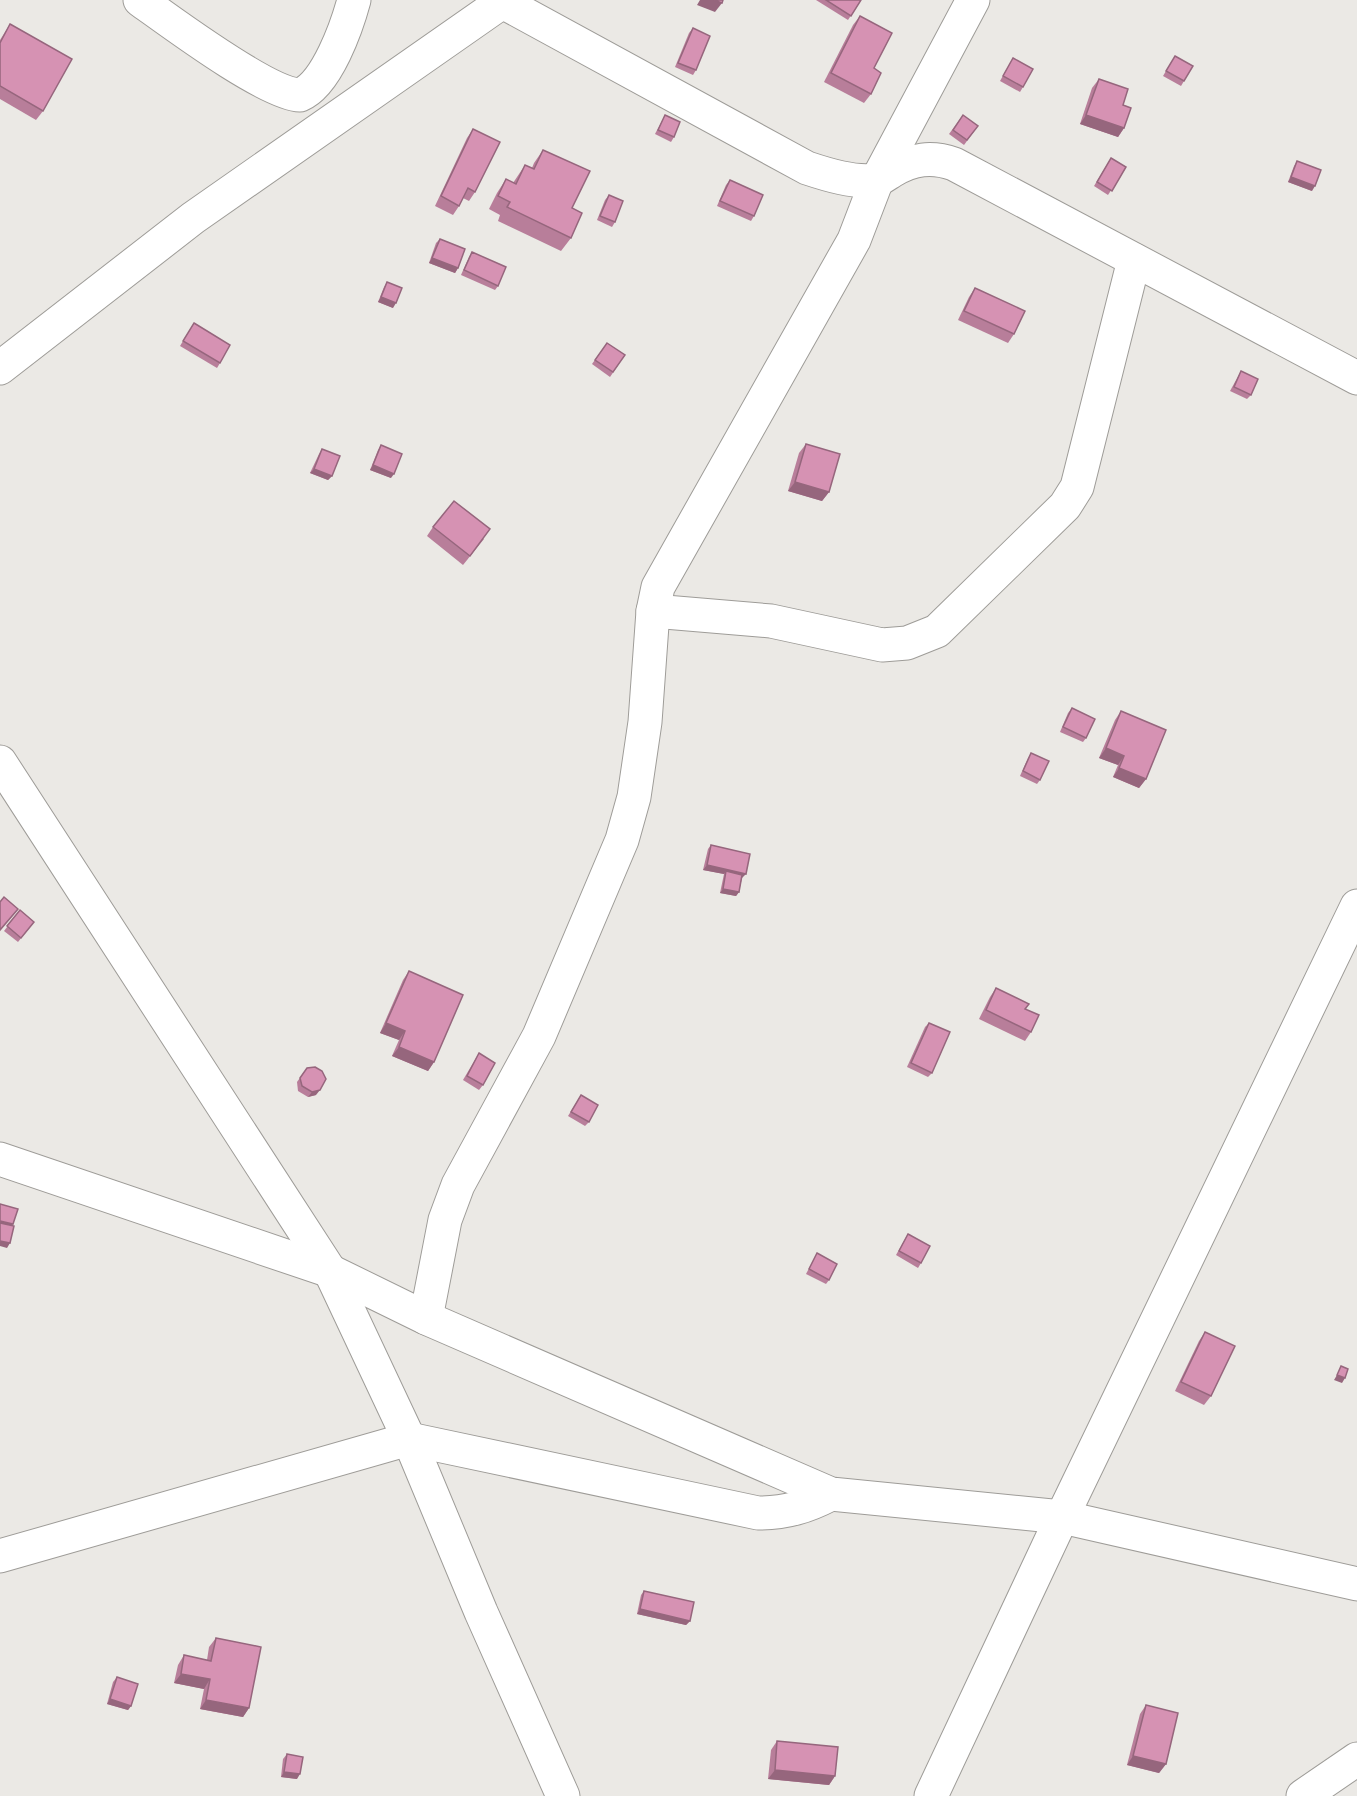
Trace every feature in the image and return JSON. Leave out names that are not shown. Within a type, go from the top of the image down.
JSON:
[{"type":"street","points":[[140,0],[238,67],[285,92],[300,95],[312,88],[334,54],[354,0]]},
{"type":"street","points":[[426,1318],[445,1220],[458,1185],[539,1036],[622,840],[633,797],[645,722],[652,611],[665,570],[854,240],[877,180],[974,0]]},
{"type":"street","points":[[0,368],[193,218],[502,1],[807,168],[828,175],[877,180],[908,163],[940,159],[1357,378]]},
{"type":"street","points":[[652,611],[798,624],[882,645],[907,643],[937,631],[1065,506],[1077,487],[1134,260]]},
{"type":"street","points":[[0,762],[330,1271],[409,1439],[481,1612],[563,1796]]},
{"type":"street","points":[[931,1796],[1062,1517],[1357,906]]},
{"type":"street","points":[[0,1159],[330,1271],[426,1318],[831,1494],[1062,1517],[1357,1584]]},
{"type":"street","points":[[0,1556],[409,1439],[758,1513],[783,1513],[808,1506],[831,1494]]},
{"type":"street","points":[[1303,1796],[1357,1759]]},
{"type":"building","points":[[826,0],[861,0],[851,16]]},
{"type":"building","points":[[860,16],[892,33],[874,68],[881,73],[871,94],[831,73]]},
{"type":"building","points":[[10,24],[72,59],[43,111],[0,86],[0,43]]},
{"type":"building","points":[[693,28],[710,36],[696,70],[678,63]]},
{"type":"building","points":[[1175,56],[1193,66],[1184,81],[1166,71]]},
{"type":"building","points":[[1013,58],[1033,69],[1023,87],[1003,76]]},
{"type":"building","points":[[1099,79],[1128,89],[1123,105],[1131,108],[1124,128],[1086,115]]},
{"type":"building","points":[[665,115],[680,122],[674,137],[658,130]]},
{"type":"building","points":[[963,115],[978,126],[967,140],[953,130]]},
{"type":"building","points":[[473,129],[500,142],[475,192],[468,188],[459,206],[441,196]]},
{"type":"building","points":[[543,150],[590,171],[572,208],[582,213],[571,238],[507,207],[510,202],[498,196],[506,179],[516,184],[525,165],[534,169]]},
{"type":"building","points":[[1111,158],[1126,167],[1112,191],[1097,182]]},
{"type":"building","points":[[1297,161],[1321,170],[1315,186],[1291,177]]},
{"type":"building","points":[[730,180],[763,195],[754,216],[720,201]]},
{"type":"building","points":[[609,195],[623,201],[615,222],[600,216]]},
{"type":"building","points":[[440,239],[465,249],[458,268],[432,258]]},
{"type":"building","points":[[472,252],[506,267],[498,286],[464,270]]},
{"type":"building","points":[[387,282],[402,288],[396,303],[381,297]]},
{"type":"building","points":[[975,288],[1025,311],[1014,334],[964,311]]},
{"type":"building","points":[[194,323],[230,345],[220,363],[183,341]]},
{"type":"building","points":[[607,343],[625,355],[613,372],[595,360]]},
{"type":"building","points":[[1241,371],[1258,379],[1251,395],[1234,387]]},
{"type":"building","points":[[806,444],[840,454],[829,492],[795,482]]},
{"type":"building","points":[[381,445],[402,454],[394,474],[373,465]]},
{"type":"building","points":[[322,449],[340,456],[332,476],[314,469]]},
{"type":"building","points":[[454,501],[490,529],[470,556],[433,527]]},
{"type":"building","points":[[1072,708],[1095,719],[1086,738],[1063,727]]},
{"type":"building","points":[[1121,711],[1166,730],[1146,779],[1119,768],[1124,756],[1106,748]]},
{"type":"building","points":[[1031,753],[1049,761],[1040,780],[1023,771]]},
{"type":"building","points":[[711,845],[750,854],[746,874],[707,865]]},
{"type":"building","points":[[726,871],[742,875],[739,892],[723,889]]},
{"type":"building","points":[[4,897],[18,909],[0,930],[0,902]]},
{"type":"building","points":[[20,910],[34,922],[21,938],[7,926]]},
{"type":"building","points":[[409,971],[463,995],[434,1062],[399,1047],[405,1031],[386,1023]]},
{"type":"building","points":[[996,988],[1029,1004],[1025,1009],[1039,1015],[1031,1032],[986,1010]]},
{"type":"building","points":[[929,1023],[950,1032],[932,1073],[911,1063]]},
{"type":"building","points":[[479,1053],[495,1063],[483,1085],[467,1076]]},
{"type":"building","points":[[315,1067],[322,1071],[326,1079],[320,1090],[312,1092],[302,1086],[300,1078],[307,1068]]},
{"type":"building","points":[[581,1095],[598,1105],[589,1122],[571,1112]]},
{"type":"building","points":[[0,1204],[18,1209],[13,1224],[0,1221]]},
{"type":"building","points":[[0,1223],[14,1226],[10,1243],[0,1241]]},
{"type":"building","points":[[908,1234],[930,1246],[921,1263],[899,1251]]},
{"type":"building","points":[[817,1253],[837,1264],[829,1280],[809,1269]]},
{"type":"building","points":[[1205,1332],[1235,1346],[1211,1396],[1181,1382]]},
{"type":"building","points":[[1341,1366],[1348,1369],[1345,1378],[1337,1375]]},
{"type":"building","points":[[644,1591],[694,1602],[690,1621],[640,1609]]},
{"type":"building","points":[[216,1638],[261,1647],[249,1708],[206,1700],[210,1679],[181,1674],[184,1655],[211,1661]]},
{"type":"building","points":[[117,1677],[138,1684],[131,1706],[110,1699]]},
{"type":"building","points":[[1146,1705],[1178,1713],[1166,1764],[1133,1756]]},
{"type":"building","points":[[777,1741],[838,1747],[835,1776],[775,1770]]},
{"type":"building","points":[[287,1754],[303,1757],[300,1774],[284,1772]]}]
